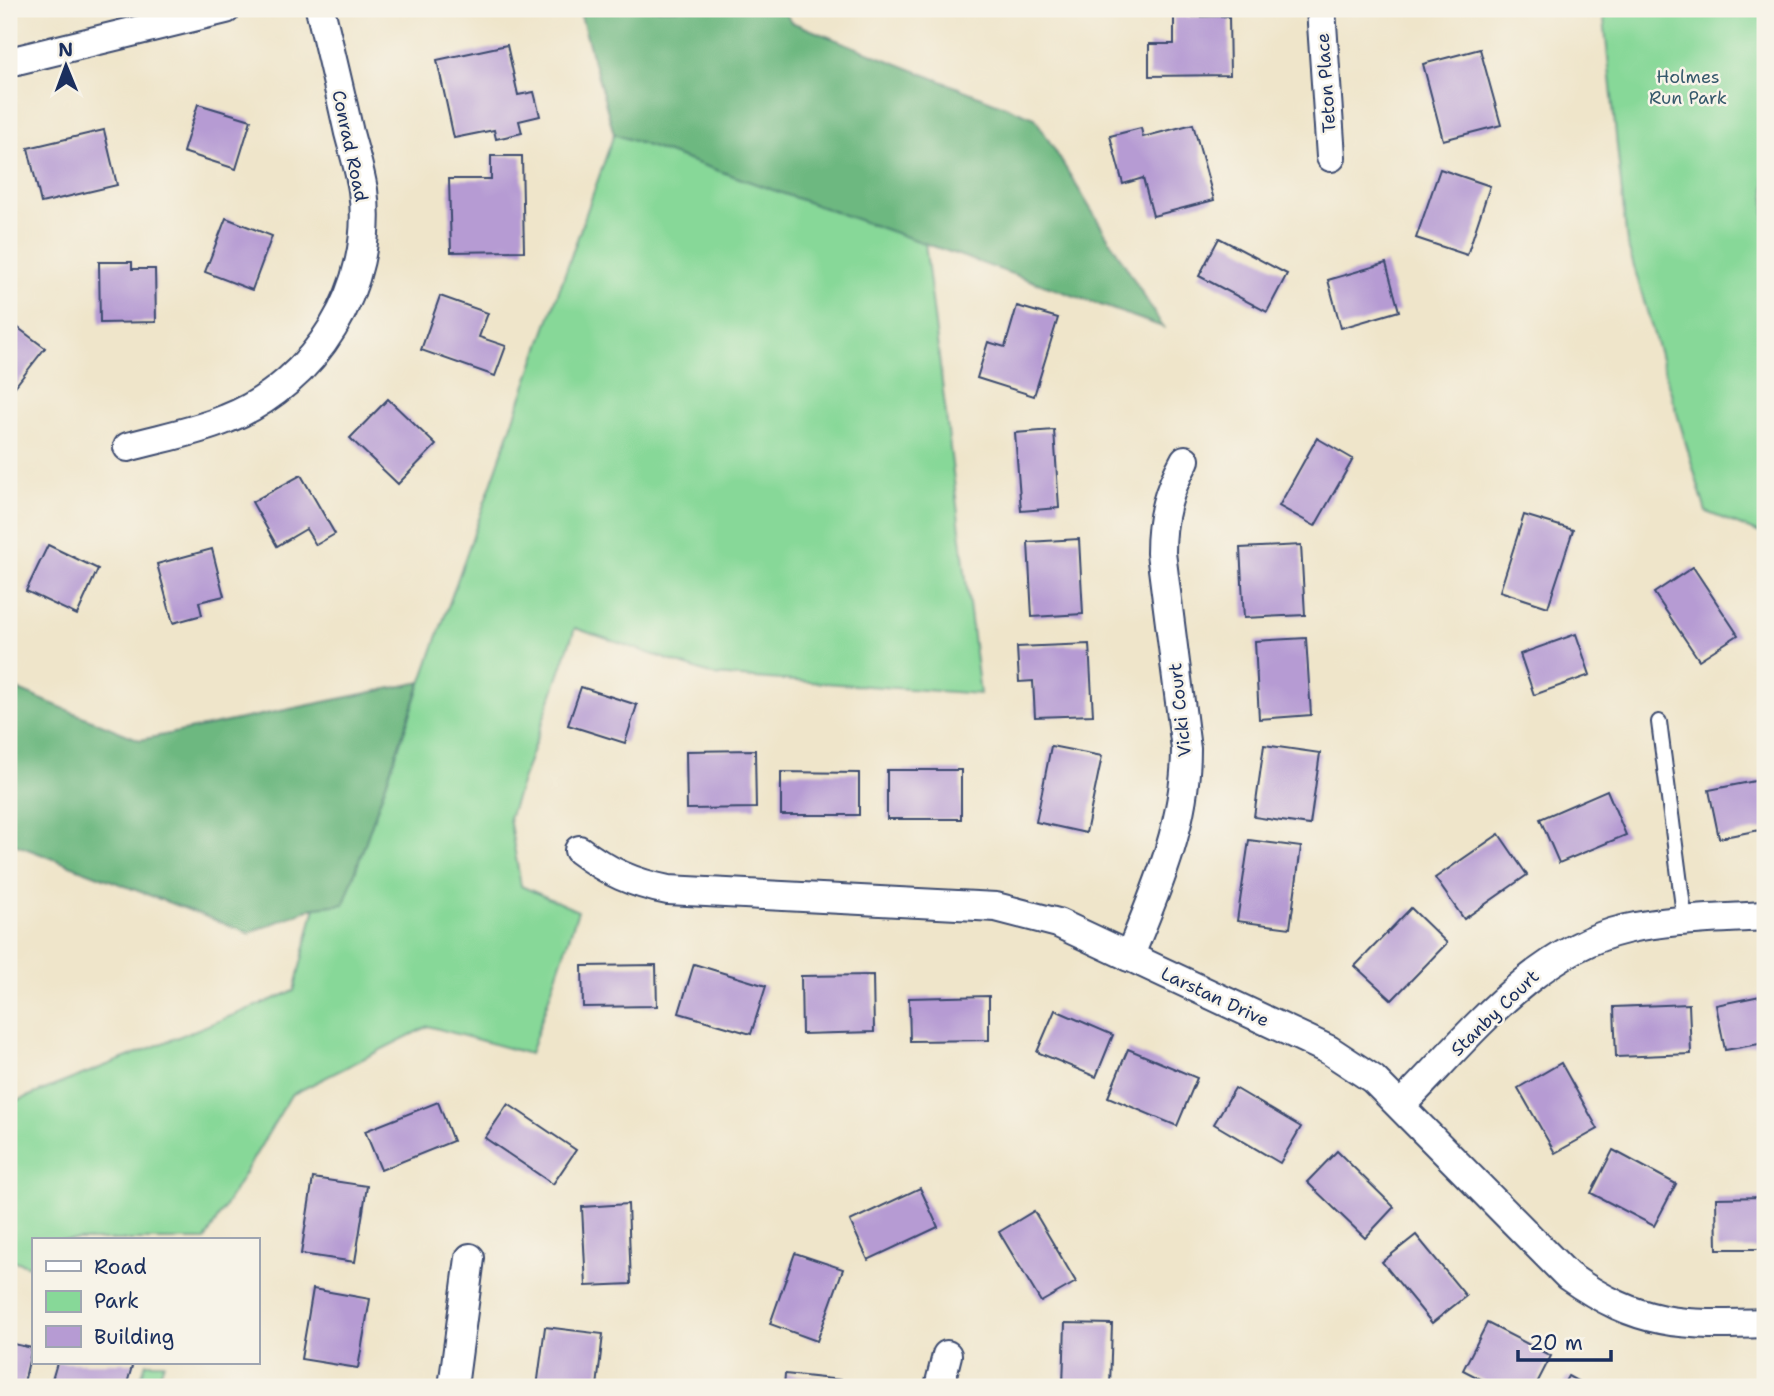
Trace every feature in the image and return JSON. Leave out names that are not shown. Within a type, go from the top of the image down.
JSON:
[{"type":"street","points":[[9,62],[226,9]]},
{"type":"street","name":"Conrad Road","points":[[128,447],[225,420],[258,404],[289,381],[340,318],[355,279],[364,237],[363,191],[320,9]]},
{"type":"street","name":"Teton Place","points":[[1321,9],[1331,158]]},
{"type":"street","name":"Vicki Court","points":[[1129,957],[1161,878],[1181,812],[1186,780],[1186,749],[1161,553],[1161,521],[1170,489],[1185,460]]},
{"type":"street","name":"Larstan Drive","points":[[579,850],[603,868],[633,883],[667,890],[1007,909],[1058,923],[1329,1050],[1373,1079],[1568,1276],[1598,1297],[1632,1313],[1668,1322],[1700,1325],[1765,1323]]},
{"type":"street","name":"Stanby Court","points":[[1401,1105],[1523,983],[1552,960],[1588,941],[1626,929],[1765,916]]},
{"type":"street","points":[[453,1387],[470,1258]]},
{"type":"street","points":[[939,1387],[947,1355]]},
{"type":"lane","points":[[1659,722],[1685,922]]},
{"type":"green space","points":[[579,9],[783,9],[791,22],[1035,118],[1163,327],[614,134]]},
{"type":"green space","name":"Holmes Run Park","points":[[1603,9],[1765,9],[1765,535],[1706,512],[1627,243]]},
{"type":"green space","points":[[614,134],[925,243],[980,694],[713,675],[575,628],[509,818],[521,886],[578,911],[530,1054],[428,1026],[291,1095],[206,1238],[32,1238],[32,1267],[9,1259],[9,1104],[294,991],[315,907],[344,903]]},
{"type":"green space","points":[[421,682],[344,904],[315,907],[249,933],[9,842],[9,686],[140,740]]},
{"type":"green space","points":[[146,1364],[164,1364],[156,1387],[138,1387]]},
{"type":"building","points":[[1229,16],[1230,75],[1149,76],[1149,44],[1174,44],[1174,17]]},
{"type":"building","points":[[507,45],[518,95],[534,92],[540,116],[519,121],[522,133],[496,139],[494,130],[454,138],[437,60]]},
{"type":"building","points":[[1480,49],[1501,125],[1443,140],[1423,64]]},
{"type":"building","points":[[198,104],[251,120],[236,169],[183,152]]},
{"type":"building","points":[[1193,124],[1214,200],[1153,216],[1143,178],[1123,184],[1110,136],[1141,128],[1143,137]]},
{"type":"building","points":[[104,130],[117,185],[41,203],[28,148]]},
{"type":"building","points":[[491,156],[522,156],[524,251],[451,252],[449,179],[491,179]]},
{"type":"building","points":[[1440,169],[1490,186],[1467,255],[1416,238]]},
{"type":"building","points":[[226,218],[272,236],[252,290],[205,272]]},
{"type":"building","points":[[1219,238],[1287,274],[1267,312],[1199,276]]},
{"type":"building","points":[[99,262],[132,262],[132,269],[155,269],[156,322],[100,323]]},
{"type":"building","points":[[1386,263],[1399,311],[1341,328],[1328,280]]},
{"type":"building","points":[[440,296],[488,313],[479,337],[506,346],[495,376],[421,350]]},
{"type":"building","points":[[1017,306],[1058,318],[1034,396],[977,378],[988,342],[1005,347]]},
{"type":"building","points":[[9,321],[45,348],[10,393],[9,392]]},
{"type":"building","points":[[388,399],[436,445],[398,484],[350,438]]},
{"type":"building","points":[[1054,430],[1059,508],[1021,511],[1015,433]]},
{"type":"building","points":[[1317,438],[1353,459],[1315,526],[1279,506]]},
{"type":"building","points":[[301,475],[335,534],[316,545],[306,529],[277,546],[252,502]]},
{"type":"building","points":[[1524,515],[1573,530],[1548,607],[1500,591]]},
{"type":"building","points":[[1079,539],[1083,614],[1032,617],[1028,542]]},
{"type":"building","points":[[48,545],[98,569],[77,615],[26,591]]},
{"type":"building","points":[[1301,545],[1305,615],[1244,618],[1240,548]]},
{"type":"building","points":[[212,549],[224,596],[199,602],[202,615],[173,623],[157,564]]},
{"type":"building","points":[[1693,567],[1738,635],[1699,660],[1654,593]]},
{"type":"building","points":[[1576,634],[1590,675],[1534,695],[1520,654]]},
{"type":"building","points":[[1306,638],[1311,715],[1259,719],[1255,641]]},
{"type":"building","points":[[1089,644],[1093,715],[1035,717],[1033,681],[1019,682],[1017,647]]},
{"type":"building","points":[[581,687],[637,705],[625,743],[568,725]]},
{"type":"building","points":[[1264,745],[1320,753],[1310,825],[1254,817]]},
{"type":"building","points":[[1051,746],[1102,756],[1086,833],[1036,822]]},
{"type":"building","points":[[755,750],[756,808],[687,809],[686,751]]},
{"type":"building","points":[[887,770],[961,770],[961,819],[887,819]]},
{"type":"building","points":[[781,772],[859,773],[859,815],[781,815]]},
{"type":"building","points":[[1765,779],[1765,829],[1719,838],[1709,790]]},
{"type":"building","points":[[1607,790],[1626,835],[1559,863],[1540,819]]},
{"type":"building","points":[[1499,834],[1527,875],[1464,919],[1435,878]]},
{"type":"building","points":[[1249,840],[1301,847],[1290,928],[1237,921]]},
{"type":"building","points":[[1411,908],[1447,943],[1392,1000],[1355,966]]},
{"type":"building","points":[[694,964],[766,986],[751,1034],[679,1013]]},
{"type":"building","points":[[656,965],[657,1006],[583,1007],[582,966]]},
{"type":"building","points":[[873,975],[874,1032],[802,1034],[801,976]]},
{"type":"building","points":[[1765,995],[1765,1043],[1725,1050],[1716,1005]]},
{"type":"building","points":[[989,996],[989,1040],[910,1041],[909,998]]},
{"type":"building","points":[[1689,1004],[1691,1054],[1616,1057],[1614,1007]]},
{"type":"building","points":[[1055,1010],[1113,1035],[1096,1077],[1037,1052]]},
{"type":"building","points":[[1128,1049],[1197,1078],[1177,1126],[1108,1097]]},
{"type":"building","points":[[1561,1063],[1598,1129],[1555,1153],[1518,1088]]},
{"type":"building","points":[[1235,1088],[1301,1127],[1280,1163],[1214,1124]]},
{"type":"building","points":[[438,1102],[453,1141],[381,1170],[365,1131]]},
{"type":"building","points":[[508,1104],[576,1150],[553,1184],[485,1138]]},
{"type":"building","points":[[1613,1150],[1676,1184],[1654,1226],[1591,1193]]},
{"type":"building","points":[[1337,1151],[1394,1207],[1365,1238],[1307,1182]]},
{"type":"building","points":[[313,1178],[367,1186],[355,1262],[301,1254]]},
{"type":"building","points":[[920,1188],[938,1227],[868,1260],[850,1221]]},
{"type":"building","points":[[1765,1197],[1765,1249],[1717,1249],[1716,1198]]},
{"type":"building","points":[[628,1204],[631,1284],[586,1286],[582,1207]]},
{"type":"building","points":[[1034,1211],[1076,1282],[1041,1302],[999,1232]]},
{"type":"building","points":[[1416,1235],[1466,1296],[1432,1323],[1382,1262]]},
{"type":"building","points":[[795,1253],[843,1269],[817,1341],[770,1324]]},
{"type":"building","points":[[313,1289],[370,1299],[358,1368],[301,1359]]},
{"type":"building","points":[[1065,1323],[1112,1324],[1110,1387],[1063,1387]]},
{"type":"building","points":[[1487,1323],[1551,1356],[1535,1387],[1496,1387],[1463,1370]]},
{"type":"building","points":[[545,1327],[603,1334],[597,1387],[537,1387]]},
{"type":"building","points":[[9,1343],[32,1348],[23,1387],[9,1387]]},
{"type":"building","points":[[57,1364],[133,1364],[126,1387],[50,1387]]},
{"type":"building","points":[[785,1374],[841,1380],[840,1387],[784,1387]]},
{"type":"building","points":[[1568,1376],[1588,1387],[1562,1387]]}]
